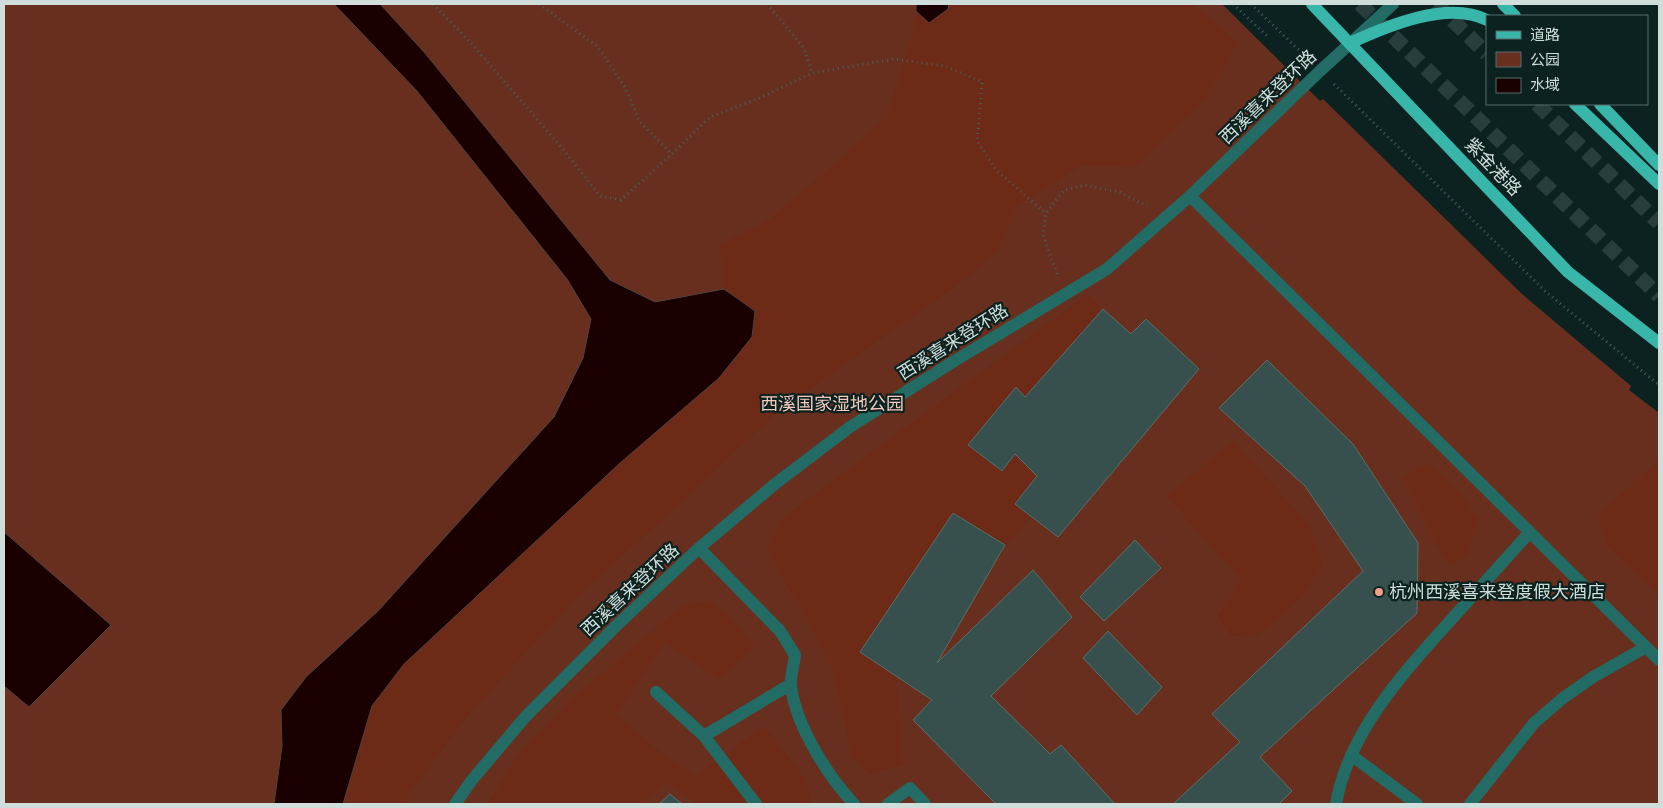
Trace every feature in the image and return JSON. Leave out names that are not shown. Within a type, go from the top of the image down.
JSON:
[{"type":"main road","name":"紫金港路","points":[[1312,4],[1568,272],[1659,343]]},
{"type":"main road","points":[[1503,4],[1514,15]]},
{"type":"main road","points":[[1350,43],[1406,19],[1450,10],[1467,12],[1486,20]]},
{"type":"main road","points":[[1576,105],[1659,184]]},
{"type":"main road","points":[[1601,105],[1659,165]]},
{"type":"street","name":"西溪喜来登环路","points":[[455,804],[472,780],[526,716],[616,626],[699,548],[775,484],[850,427],[1107,269],[1190,196],[1393,4]]},
{"type":"street","points":[[1190,196],[1659,660]]},
{"type":"street","points":[[1336,804],[1339,787],[1351,755],[1378,710],[1405,672],[1529,533]]},
{"type":"street","points":[[699,548],[780,631],[795,655],[791,684],[796,707],[815,752],[839,788],[854,804]]},
{"type":"street","points":[[1470,804],[1534,722],[1593,677],[1646,647]]},
{"type":"street","points":[[704,736],[791,684]]},
{"type":"street","points":[[656,692],[704,736],[756,804]]},
{"type":"street","points":[[1351,755],[1417,804]]},
{"type":"street","points":[[888,804],[910,788],[925,804]]},
{"type":"path","points":[[433,4],[479,51],[562,148],[600,196],[621,200],[710,118],[760,98],[812,73],[894,59],[945,66],[982,82],[977,141],[997,171],[1046,213]]},
{"type":"path","points":[[539,4],[598,46],[625,87],[640,122],[672,154]]},
{"type":"path","points":[[767,4],[804,48],[812,73]]},
{"type":"path","points":[[1233,4],[1267,36]]},
{"type":"path","points":[[1251,4],[1545,291],[1659,384]]},
{"type":"path","points":[[1064,294],[1043,234],[1046,213],[1064,190],[1085,186],[1119,192],[1167,217]]},
{"type":"green space","name":"西溪国家湿地公园","points":[[4,4],[1222,4],[1320,101],[1323,99],[1522,294],[1631,386],[1629,390],[1659,413],[1659,804],[4,804]]},
{"type":"shaded area","points":[[920,4],[1192,4],[1238,42],[1207,97],[1134,167],[1082,165],[1017,206],[997,251],[957,285],[777,412],[582,592],[467,716],[408,795],[406,804],[343,804],[372,706],[404,664],[620,463],[719,378],[755,311],[724,289],[720,245],[769,220],[887,117]]},
{"type":"shaded area","points":[[1088,294],[1103,309],[1025,397],[1015,388],[968,445],[1015,454],[1037,476],[1015,504],[1031,517],[1005,545],[953,513],[861,652],[896,676],[903,765],[869,774],[851,755],[831,664],[768,549],[780,520]]},
{"type":"shaded area","points":[[1233,441],[1310,526],[1323,565],[1301,598],[1258,635],[1231,636],[1218,616],[1242,578],[1218,554],[1167,496]]},
{"type":"shaded area","points":[[1659,459],[1659,595],[1608,546],[1597,517]]},
{"type":"shaded area","points":[[1429,463],[1459,492],[1479,519],[1467,557],[1450,565],[1436,544],[1402,477]]},
{"type":"shaded area","points":[[711,601],[756,646],[719,679],[665,642],[616,714],[654,747],[695,777],[764,726],[805,778],[812,804],[697,804],[665,781],[643,804],[487,804],[520,753],[574,697],[684,605]]},
{"type":"water","points":[[334,4],[380,4],[424,52],[610,280],[655,302],[724,289],[755,311],[752,337],[719,378],[620,463],[404,664],[372,706],[343,804],[274,804],[282,746],[281,710],[306,677],[378,611],[554,417],[583,358],[591,319],[567,279],[417,91]]},
{"type":"water","points":[[916,4],[949,4],[948,9],[929,23],[916,11]]},
{"type":"water","points":[[4,532],[111,625],[29,707],[4,686]]},
{"type":"building","points":[[1103,309],[1131,334],[1146,319],[1199,369],[1058,537],[1015,504],[1037,476],[1015,454],[1002,471],[968,445],[1016,387],[1025,397]]},
{"type":"building","name":"杭州西溪喜来登度假大酒店","points":[[1267,360],[1353,444],[1418,543],[1417,613],[1260,757],[1292,791],[1279,804],[1173,804],[1240,742],[1212,714],[1363,571],[1305,486],[1219,408]]},
{"type":"building","points":[[953,513],[1005,545],[937,663],[1033,570],[1072,617],[991,696],[1050,754],[1061,745],[1115,804],[996,804],[913,720],[932,700],[860,652]]},
{"type":"building","points":[[1135,540],[1161,568],[1104,621],[1080,597]]},
{"type":"building","points":[[1108,631],[1162,687],[1137,715],[1083,658]]},
{"type":"building","points":[[670,794],[682,804],[659,804]]},
{"type":"tunnel","points":[[1360,4],[1659,296]]},
{"type":"tunnel","points":[[1436,4],[1486,53]]},
{"type":"tunnel","points":[[1538,105],[1659,223]]},
{"type":"place","name":"杭州西溪喜来登度假大酒店","points":[[1379,592]]}]
